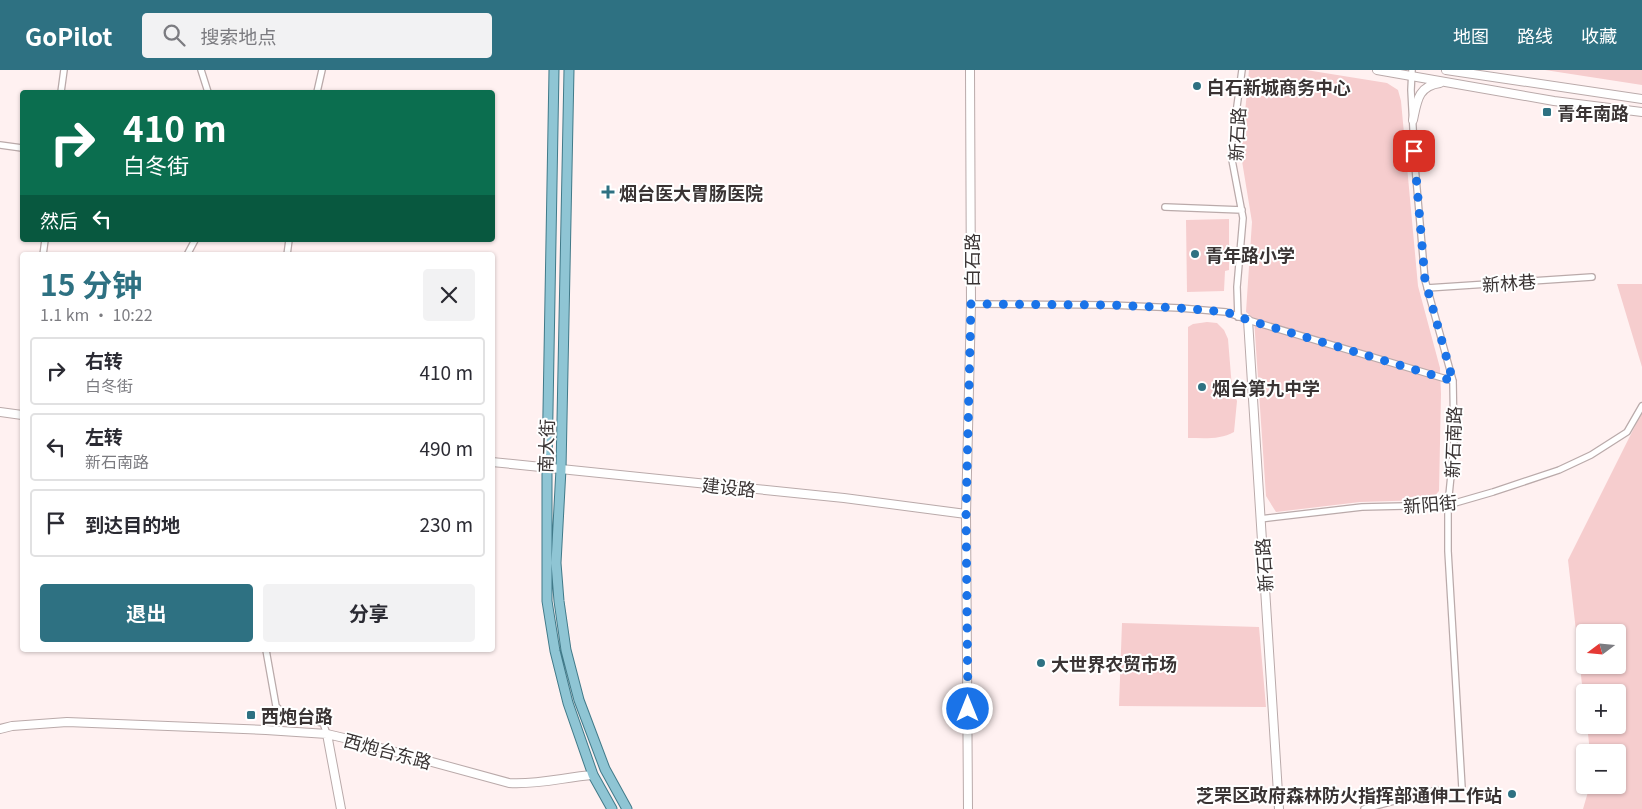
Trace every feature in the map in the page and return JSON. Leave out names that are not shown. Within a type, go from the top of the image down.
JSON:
[{"type":"main road","name":"南大街","points":[[554,70],[547,467],[547,601],[555,651],[568,703],[593,775],[612,809]]},
{"type":"main road","name":"南大街","points":[[569,70],[561,469],[556,563],[558,601],[566,650],[579,700],[606,769],[628,809]]},
{"type":"street","points":[[61,90],[64,70]]},
{"type":"street","points":[[201,70],[207,90]]},
{"type":"street","points":[[317,90],[322,70]]},
{"type":"street","name":"白石路","points":[[968,809],[966,514],[971,304],[970,70]]},
{"type":"street","name":"新石路","points":[[1238,317],[1236,287],[1243,218],[1232,160],[1232,142],[1242,70]]},
{"type":"street","points":[[1377,70],[1411,73],[1447,82],[1554,101],[1642,112]]},
{"type":"street","points":[[1446,70],[1642,99]]},
{"type":"street","name":"新石南路","points":[[1411,73],[1415,166],[1425,280],[1453,381],[1454,445],[1448,505],[1448,551],[1462,788]]},
{"type":"street","points":[[1412,120],[1418,101],[1425,88],[1432,84],[1447,82]]},
{"type":"street","points":[[0,145],[20,148]]},
{"type":"street","points":[[1165,207],[1242,210]]},
{"type":"street","name":"新林巷","points":[[1428,288],[1592,276]]},
{"type":"street","points":[[971,304],[1110,305],[1226,312],[1453,381]]},
{"type":"street","name":"新石路","points":[[1248,320],[1279,809]]},
{"type":"street","name":"新阳街","points":[[1260,518],[1362,507],[1448,505],[1493,492],[1559,470],[1591,455],[1627,432],[1642,406]]},
{"type":"street","points":[[0,412],[20,415]]},
{"type":"street","name":"建设路","points":[[495,462],[844,498],[966,514]]},
{"type":"street","points":[[266,652],[276,706],[284,715],[322,723],[327,734],[340,809]]},
{"type":"street","name":"西炮台东路","points":[[0,730],[12,726],[67,722],[327,734],[509,783],[527,784],[593,775]]},
{"type":"street","points":[[1364,809],[1436,790]]},
{"type":"shaded area","points":[[1249,70],[1306,70],[1387,83],[1398,90],[1401,101],[1418,286],[1440,368],[1439,491],[1432,499],[1360,502],[1276,512],[1266,496],[1254,319],[1246,312],[1252,222],[1241,155]]},
{"type":"shaded area","points":[[1545,70],[1642,70],[1642,85]]},
{"type":"shaded area","points":[[1229,219],[1229,270],[1225,271],[1224,291],[1187,292],[1186,220]]},
{"type":"shaded area","points":[[1617,284],[1642,284],[1642,367]]},
{"type":"shaded area","points":[[1217,323],[1224,330],[1228,339],[1232,388],[1237,401],[1234,432],[1218,437],[1188,438],[1188,327],[1193,324]]},
{"type":"shaded area","points":[[1642,412],[1642,809],[1583,809],[1587,794],[1626,794],[1626,744],[1589,744],[1588,734],[1626,734],[1626,684],[1582,684],[1581,674],[1626,674],[1626,624],[1576,624],[1576,631],[1568,560]]},
{"type":"shaded area","points":[[1122,623],[1259,627],[1266,707],[1119,706]]},
{"type":"place","name":"白石新城商务中心","points":[[1197,86]]},
{"type":"place","name":"青年南路","points":[[1547,112]]},
{"type":"place","name":"烟台医大胃肠医院","points":[[608,192]]},
{"type":"place","name":"青年路小学","points":[[1195,254]]},
{"type":"place","name":"烟台第九中学","points":[[1202,387]]},
{"type":"place","name":"大世界农贸市场","points":[[1041,663]]},
{"type":"place","name":"西炮台路","points":[[251,715]]},
{"type":"place","name":"芝罘区政府森林防火指挥部通伸工作站","points":[[1512,794]]},
{"type":"route","points":[[968,709],[966,514],[971,304],[1110,305],[1226,312],[1453,381],[1425,280],[1414,151]]}]
